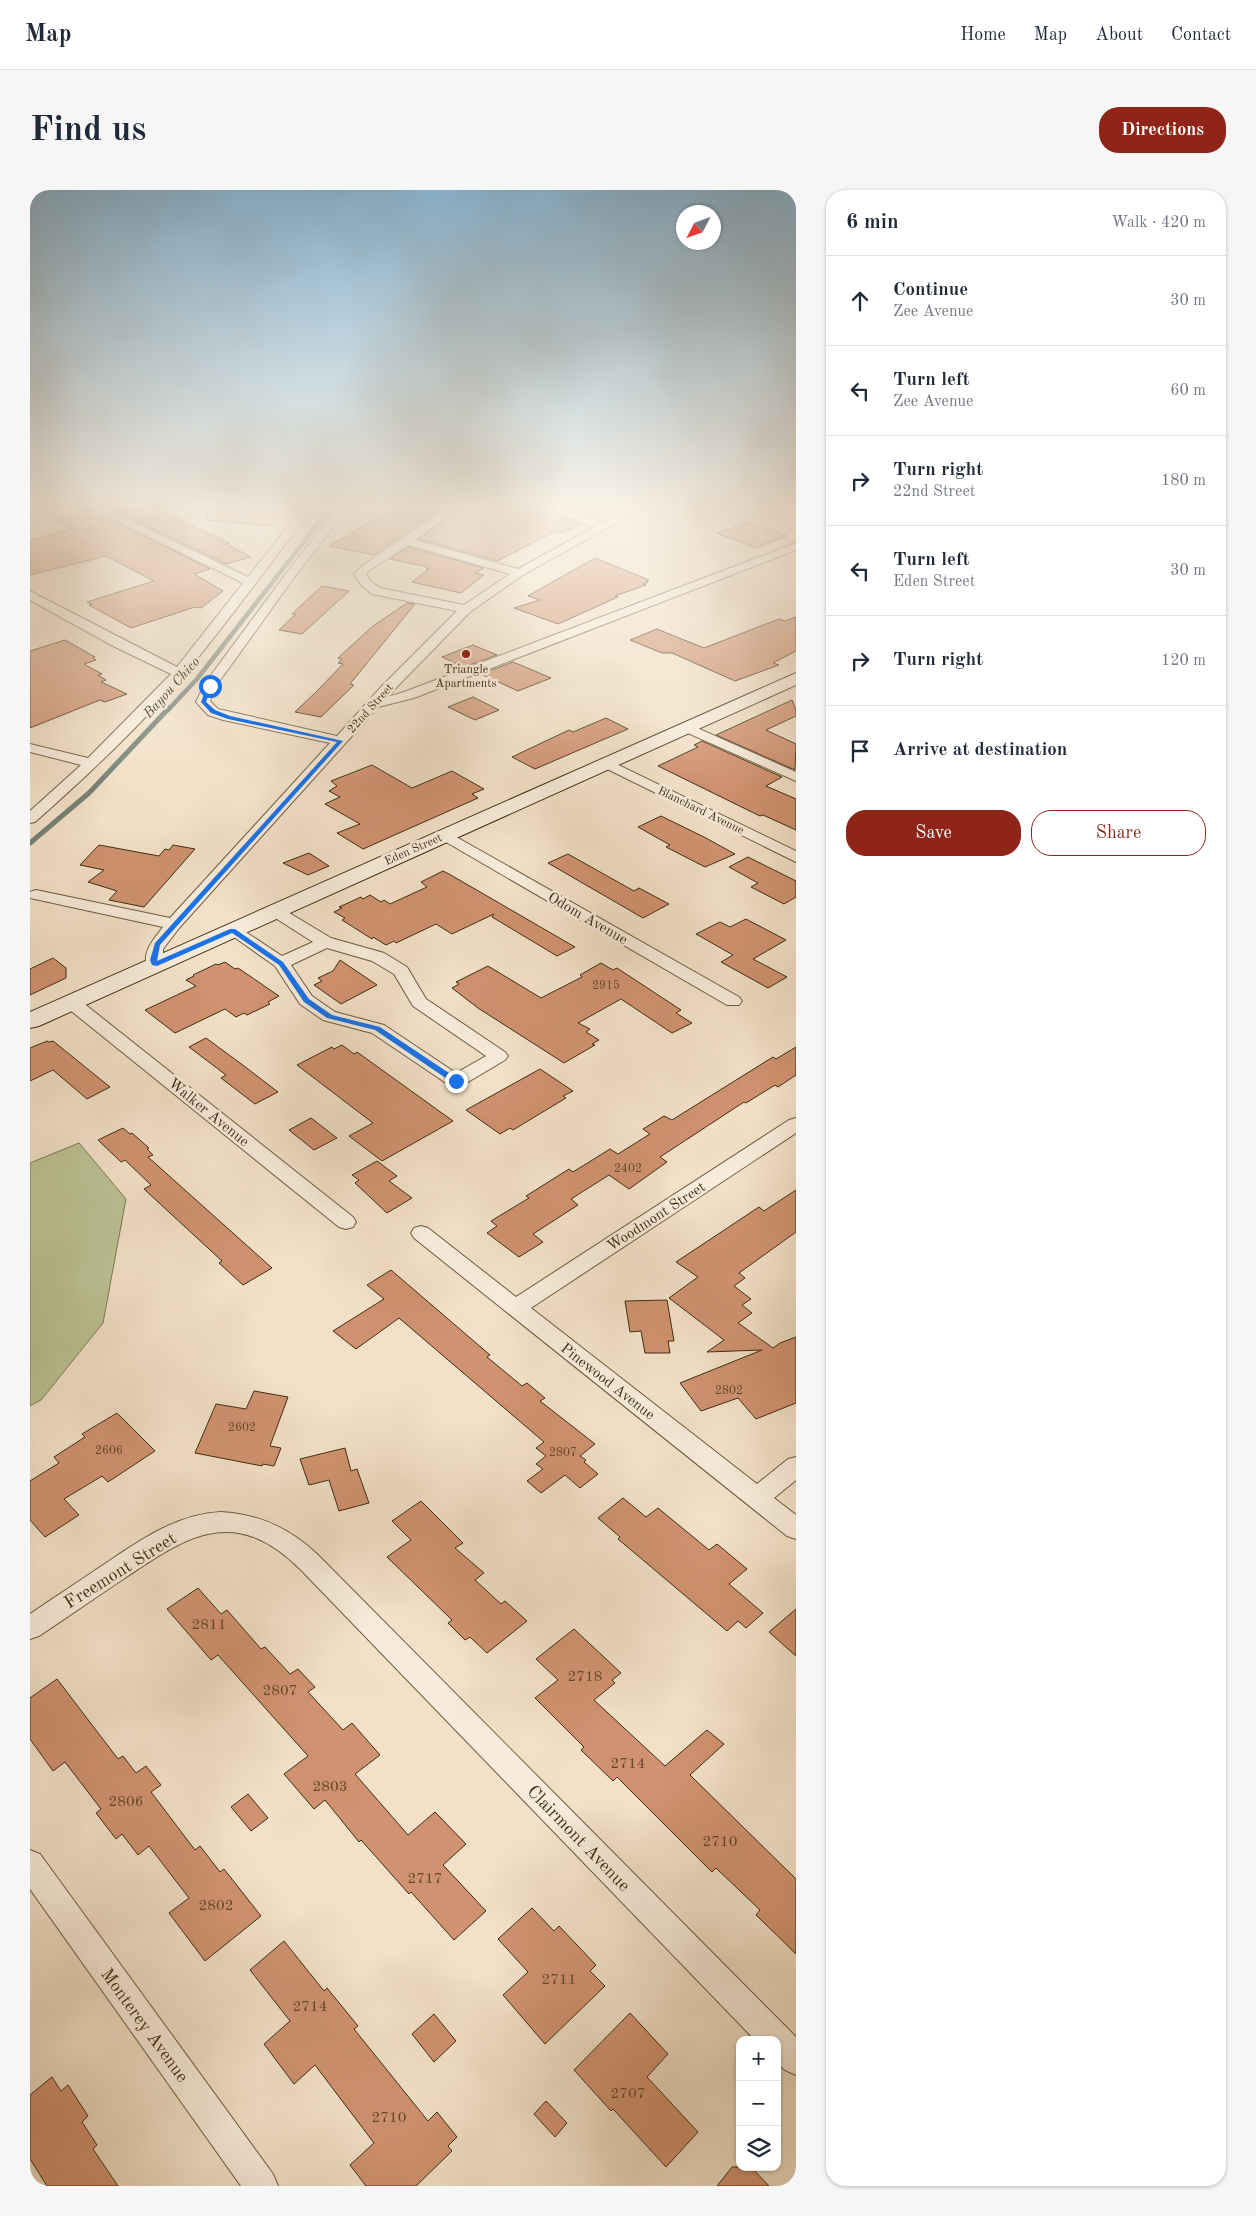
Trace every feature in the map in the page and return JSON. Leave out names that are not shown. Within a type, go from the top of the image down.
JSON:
[{"type":"street","points":[[39,600],[115,642],[166,668],[178,672]]},
{"type":"street","points":[[30,819],[90,763],[178,672],[234,600]]},
{"type":"street","points":[[274,600],[210,686],[204,702],[213,712],[228,717],[341,741]]},
{"type":"street","points":[[417,600],[466,610]]},
{"type":"street","name":"22nd Street","points":[[155,965],[155,950],[174,924],[437,637],[466,610],[480,600]]},
{"type":"street","points":[[374,704],[409,695],[655,600]]},
{"type":"street","name":"Eden Street","points":[[30,1021],[796,678]]},
{"type":"street","points":[[686,727],[796,777]]},
{"type":"street","points":[[30,748],[90,763]]},
{"type":"street","name":"Blanchard Avenue","points":[[606,763],[796,857]]},
{"type":"street","name":"Odom Avenue","points":[[444,835],[733,1000]]},
{"type":"street","points":[[36,894],[174,924]]},
{"type":"street","points":[[232,930],[281,964],[306,1000],[329,1016],[378,1028],[456,1081],[499,1056],[419,1002],[401,971],[378,957],[325,942],[275,911]]},
{"type":"street","points":[[281,964],[325,942]]},
{"type":"street","name":"Walker Avenue","points":[[71,1002],[346,1222]]},
{"type":"street","name":"Woodmont Street","points":[[515,1308],[796,1124]]},
{"type":"street","name":"Pinewood Avenue","points":[[420,1233],[796,1529]]},
{"type":"street","points":[[757,1498],[796,1466]]},
{"type":"street","name":"Freemont Street","points":[[30,1628],[146,1550],[178,1532],[202,1524],[229,1523],[252,1525],[276,1535],[293,1548],[382,1637]]},
{"type":"street","name":"Clairmont Avenue","points":[[382,1637],[773,2036]]},
{"type":"street","name":"Monterey Avenue","points":[[30,1864],[261,2186]]},
{"type":"street","name":"Clairmont Avenue","points":[[781,2044],[796,2059]]},
{"type":"green space","points":[[79,1143],[126,1199],[103,1323],[41,1400],[30,1406],[30,1163]]},
{"type":"building","points":[[93,600],[211,600],[201,608],[195,607],[131,628],[89,605],[92,604],[87,602]]},
{"type":"building","points":[[307,600],[339,600],[302,634],[279,630],[296,614],[292,614]]},
{"type":"building","points":[[540,600],[611,600],[558,624],[514,608]]},
{"type":"building","points":[[407,603],[415,604],[350,684],[354,685],[321,717],[295,712],[343,664],[338,663],[342,659],[338,658],[373,626]]},
{"type":"building","points":[[796,617],[796,651],[773,663],[779,665],[735,681],[672,653],[662,653],[630,640],[657,629],[704,648],[779,619],[785,621]]},
{"type":"building","points":[[65,640],[95,657],[93,658],[96,660],[84,664],[102,674],[98,675],[106,680],[101,682],[127,694],[105,702],[100,700],[30,728],[30,651]]},
{"type":"building","name":"Triangle Apartments","points":[[473,645],[497,655],[464,667],[442,657]]},
{"type":"building","points":[[513,662],[551,678],[518,691],[481,674]]},
{"type":"building","points":[[473,697],[499,710],[475,720],[448,707]]},
{"type":"building","points":[[792,700],[796,716],[766,730],[796,744],[795,770],[716,735]]},
{"type":"building","points":[[606,718],[628,729],[535,769],[512,757],[569,730],[573,732]]},
{"type":"building","points":[[702,741],[782,777],[766,786],[796,799],[796,830],[763,815],[760,816],[658,766],[698,747],[694,745]]},
{"type":"building","points":[[372,765],[412,788],[452,771],[484,789],[472,794],[478,798],[363,849],[337,833],[360,824],[325,804],[340,797],[329,791],[337,786],[331,781]]},
{"type":"building","points":[[661,816],[735,854],[705,867],[666,847],[670,845],[638,827]]},
{"type":"building","points":[[99,845],[159,856],[165,849],[169,850],[173,845],[195,849],[144,907],[109,900],[117,891],[88,882],[104,870],[80,865]]},
{"type":"building","points":[[309,853],[329,866],[308,875],[283,863]]},
{"type":"building","points":[[568,854],[634,891],[639,888],[669,904],[643,918],[548,863]]},
{"type":"building","points":[[748,857],[796,881],[796,897],[784,904],[751,887],[758,883],[729,867]]},
{"type":"building","points":[[443,871],[575,947],[557,956],[492,917],[494,914],[452,934],[436,924],[396,943],[394,941],[386,945],[373,937],[372,939],[342,920],[345,918],[334,912],[342,908],[339,907],[370,895],[381,902],[384,900],[390,904],[427,887],[421,882]]},
{"type":"building","points":[[746,919],[786,940],[753,959],[787,977],[768,988],[721,962],[733,955],[696,934],[720,922],[730,927]]},
{"type":"building","points":[[53,958],[66,968],[66,978],[30,995],[30,969]]},
{"type":"building","points":[[340,960],[377,985],[341,1004],[314,985],[322,981],[318,978],[333,971]]},
{"type":"building","points":[[225,962],[235,969],[238,968],[279,996],[268,1002],[270,1004],[247,1015],[244,1013],[236,1017],[225,1009],[175,1033],[145,1010],[196,986],[186,980],[216,964]]},
{"type":"building","points":[[601,963],[613,970],[617,968],[681,1010],[676,1013],[692,1023],[672,1033],[621,999],[578,1023],[590,1029],[586,1032],[599,1040],[592,1044],[595,1045],[564,1063],[478,1008],[452,988],[459,984],[456,982],[488,966],[541,998],[582,977],[580,975]]},
{"type":"building","points":[[206,1038],[278,1092],[255,1104],[221,1078],[226,1075],[189,1047]]},
{"type":"building","points":[[47,1041],[53,1041],[110,1087],[87,1099],[53,1070],[30,1081],[30,1048]]},
{"type":"building","points":[[342,1045],[354,1054],[357,1052],[453,1121],[382,1161],[349,1136],[373,1123],[297,1065],[332,1047],[334,1049]]},
{"type":"building","points":[[796,1047],[796,1075],[778,1087],[775,1085],[746,1103],[744,1102],[660,1157],[667,1162],[629,1189],[609,1175],[571,1199],[578,1205],[533,1234],[543,1242],[519,1257],[487,1233],[497,1226],[491,1221],[529,1198],[526,1196],[569,1169],[573,1172],[610,1149],[618,1154],[650,1134],[643,1129],[664,1116],[672,1120],[773,1057],[776,1059]]},
{"type":"building","points":[[540,1069],[573,1091],[563,1096],[566,1098],[513,1130],[510,1128],[500,1134],[466,1110]]},
{"type":"building","points":[[311,1118],[337,1138],[314,1150],[289,1130]]},
{"type":"building","points":[[123,1128],[130,1134],[132,1133],[149,1148],[147,1149],[153,1155],[148,1157],[272,1268],[243,1285],[219,1263],[222,1261],[144,1189],[151,1185],[125,1160],[121,1162],[98,1140]]},
{"type":"building","points":[[377,1161],[397,1176],[389,1181],[412,1198],[387,1213],[355,1183],[359,1180],[352,1175]]},
{"type":"building","points":[[796,1190],[796,1232],[739,1273],[745,1278],[734,1286],[751,1299],[742,1305],[752,1313],[738,1323],[773,1348],[796,1337],[796,1403],[756,1419],[738,1398],[701,1411],[680,1383],[762,1350],[707,1352],[724,1340],[669,1298],[698,1277],[676,1262],[759,1207],[764,1211]]},
{"type":"building","points":[[391,1270],[490,1355],[487,1357],[522,1386],[527,1383],[545,1398],[540,1401],[595,1444],[580,1456],[598,1474],[580,1488],[565,1475],[541,1493],[527,1481],[543,1469],[536,1464],[546,1456],[536,1448],[544,1442],[399,1318],[356,1349],[333,1331],[384,1299],[367,1285]]},
{"type":"building","points":[[667,1300],[674,1341],[668,1341],[670,1353],[645,1353],[641,1331],[630,1332],[625,1301]]},
{"type":"building","points":[[254,1391],[288,1397],[270,1446],[281,1448],[274,1466],[263,1464],[262,1466],[195,1453],[216,1404],[246,1409]]},
{"type":"building","points":[[117,1413],[155,1451],[108,1482],[102,1476],[64,1499],[79,1515],[45,1537],[30,1520],[30,1481],[59,1463],[54,1457],[85,1437],[82,1434]]},
{"type":"building","points":[[345,1448],[351,1471],[357,1469],[369,1503],[339,1511],[329,1480],[309,1485],[300,1459]]},
{"type":"building","points":[[623,1498],[646,1517],[658,1508],[709,1550],[717,1544],[747,1569],[729,1584],[763,1613],[746,1628],[738,1621],[727,1631],[618,1539],[620,1537],[598,1518]]},
{"type":"building","points":[[421,1501],[463,1543],[455,1548],[484,1573],[475,1580],[501,1604],[505,1601],[527,1621],[487,1653],[470,1637],[465,1640],[448,1623],[452,1620],[387,1557],[411,1540],[392,1521]]},
{"type":"building","points":[[198,1588],[221,1614],[227,1610],[261,1649],[265,1647],[290,1674],[298,1669],[315,1687],[308,1692],[343,1730],[352,1723],[380,1755],[355,1774],[408,1835],[435,1812],[466,1844],[443,1865],[486,1911],[454,1940],[411,1892],[409,1894],[361,1840],[359,1842],[325,1800],[314,1809],[284,1774],[308,1756],[218,1655],[211,1660],[167,1609]]},
{"type":"building","points":[[796,1609],[796,1656],[769,1632]]},
{"type":"building","points":[[574,1629],[621,1673],[612,1680],[615,1683],[594,1700],[665,1766],[707,1730],[724,1744],[690,1775],[796,1879],[796,1954],[756,1915],[760,1910],[716,1868],[712,1872],[617,1777],[613,1781],[581,1750],[584,1747],[535,1698],[558,1680],[536,1659]]},
{"type":"building","points":[[57,1679],[118,1759],[123,1756],[136,1773],[146,1766],[161,1785],[151,1792],[195,1850],[200,1846],[220,1872],[224,1869],[261,1916],[205,1961],[169,1913],[189,1898],[149,1846],[138,1855],[122,1834],[116,1839],[96,1813],[101,1809],[65,1762],[53,1771],[30,1739],[30,1698]]},
{"type":"building","points":[[248,1794],[268,1818],[251,1831],[231,1807]]},
{"type":"building","points":[[532,1908],[554,1931],[559,1926],[596,1965],[590,1971],[605,1986],[545,2044],[503,1995],[528,1972],[498,1939]]},
{"type":"building","points":[[284,1941],[324,1991],[327,1988],[358,2026],[354,2029],[428,2121],[437,2112],[457,2137],[448,2146],[452,2151],[416,2186],[366,2186],[350,2165],[374,2143],[315,2065],[294,2084],[264,2044],[290,2021],[250,1970]]},
{"type":"building","points":[[630,2013],[668,2054],[647,2077],[698,2132],[666,2167],[574,2070]]},
{"type":"building","points":[[434,2014],[456,2041],[434,2062],[412,2034]]},
{"type":"building","points":[[52,2077],[61,2091],[68,2085],[88,2116],[82,2122],[97,2145],[93,2149],[118,2186],[47,2186],[30,2159],[30,2095]]},
{"type":"building","points":[[546,2101],[567,2123],[555,2137],[534,2114]]},
{"type":"building","points":[[732,2167],[736,2167],[736,2171],[755,2171],[769,2186],[717,2186]]},
{"type":"waterway","name":"Bayou Chico","points":[[168,710],[197,679],[258,600]]},
{"type":"waterway","name":"Bayou Chico","points":[[30,843],[89,793],[169,708]]},
{"type":"place","name":"Triangle Apartments","points":[[466,654]]},
{"type":"route","points":[[210,686],[204,697],[204,702],[206,707],[213,712],[228,717],[341,741],[174,924],[157,945],[155,965],[232,930],[281,964],[306,1000],[329,1016],[378,1028],[456,1081]]}]
